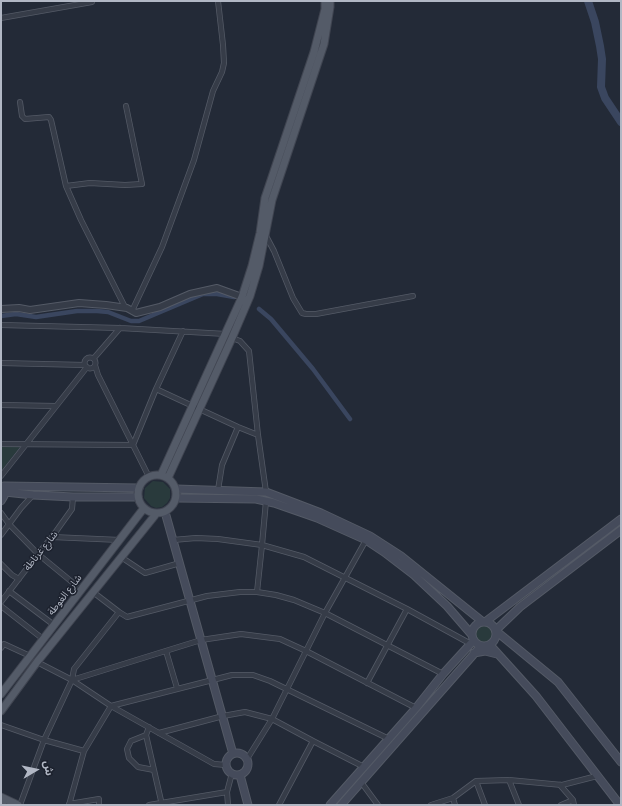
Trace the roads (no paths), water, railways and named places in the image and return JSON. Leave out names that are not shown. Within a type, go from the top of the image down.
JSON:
[{"type":"main road","points":[[165,477],[196,408],[242,297],[252,266],[260,233],[265,198],[314,52],[325,1]]},
{"type":"main road","points":[[196,408],[232,338],[250,296],[259,266],[272,200],[324,44],[330,1]]},
{"type":"main road","points":[[1,711],[37,662],[156,514],[165,512],[172,506],[176,498],[176,489],[173,483],[165,477],[149,477],[141,484],[139,488],[138,497],[144,508],[156,514]]},
{"type":"main road","points":[[3,487],[139,488]]},
{"type":"main road","points":[[3,487],[33,495],[73,497],[138,497]]},
{"type":"main road","points":[[1,500],[3,487]]},
{"type":"main road","points":[[176,489],[266,492],[321,513],[370,536],[401,556],[484,622],[491,624],[496,630],[558,682],[621,762]]},
{"type":"main road","points":[[176,498],[256,499],[266,501],[317,518],[366,540],[414,575],[446,606],[472,640],[481,646]]},
{"type":"main road","name":"شارع الغوطة","points":[[1,693],[144,508]]},
{"type":"main road","points":[[165,512],[233,754]]},
{"type":"main road","points":[[330,805],[416,708],[472,640],[474,626],[484,622],[621,519]]},
{"type":"main road","points":[[341,805],[474,653],[481,646],[490,645],[495,639],[496,630],[520,607],[621,530]]},
{"type":"main road","points":[[474,614],[488,614],[497,612]]},
{"type":"main road","points":[[490,645],[536,696],[597,776],[618,798],[620,805]]},
{"type":"main road","points":[[474,653],[490,652],[500,656]]},
{"type":"main road","points":[[233,754],[243,754],[247,759],[248,762],[246,772],[240,775],[232,773],[227,768],[226,765],[228,758],[233,754]]},
{"type":"main road","points":[[240,775],[248,805]]},
{"type":"main road","points":[[1,797],[19,805]]},
{"type":"street","points":[[1,18],[92,1]]},
{"type":"street","points":[[132,311],[162,247],[194,160],[213,92],[222,72],[224,63],[223,45],[218,1]]},
{"type":"street","points":[[20,102],[22,116],[25,119],[49,117],[66,186],[83,225],[125,308]]},
{"type":"street","points":[[66,186],[90,183],[125,185],[142,184],[126,106]]},
{"type":"street","points":[[265,234],[274,251],[293,298],[302,313],[316,314],[413,296]]},
{"type":"street","points":[[1,309],[19,308],[30,310],[79,303],[125,308],[136,313],[160,307],[190,294],[217,288],[242,297]]},
{"type":"street","points":[[1,325],[120,328],[226,334]]},
{"type":"street","points":[[1,476],[87,365],[90,357],[94,358],[120,328]]},
{"type":"street","points":[[134,445],[156,389],[183,331]]},
{"type":"street","points":[[232,338],[240,341],[250,351],[258,435],[266,492]]},
{"type":"street","points":[[94,358],[96,361],[98,375],[149,477]]},
{"type":"street","points":[[1,363],[76,364],[93,367],[96,364]]},
{"type":"street","points":[[87,365],[98,375]]},
{"type":"street","points":[[156,389],[258,435]]},
{"type":"street","points":[[1,405],[56,406]]},
{"type":"street","points":[[218,490],[222,465],[238,427]]},
{"type":"street","points":[[1,444],[134,445]]},
{"type":"street","points":[[1,535],[33,495]]},
{"type":"street","name":"شارع غرناطة","points":[[1,602],[72,509],[73,497]]},
{"type":"street","points":[[257,592],[266,501]]},
{"type":"street","points":[[1,513],[9,524],[38,554],[81,591]]},
{"type":"street","points":[[52,537],[120,540]]},
{"type":"street","points":[[173,540],[196,538],[218,539],[262,545],[304,557],[344,579],[472,640]]},
{"type":"street","points":[[247,759],[272,719],[325,613],[366,540]]},
{"type":"street","points":[[121,557],[145,573],[180,563]]},
{"type":"street","points":[[1,564],[18,579]]},
{"type":"street","points":[[9,591],[54,625]]},
{"type":"street","points":[[94,592],[119,612],[128,617],[207,596],[240,592],[257,592],[276,595],[294,600],[325,613],[443,674]]},
{"type":"street","points":[[1,606],[43,639]]},
{"type":"street","points":[[367,683],[407,609]]},
{"type":"street","points":[[19,805],[44,740],[72,680],[74,669],[119,612]]},
{"type":"street","points":[[72,680],[201,640],[241,634],[280,639],[416,708]]},
{"type":"street","points":[[2,644],[30,656]]},
{"type":"street","points":[[166,651],[177,688]]},
{"type":"street","points":[[37,662],[72,680],[111,706],[214,764],[226,765]]},
{"type":"street","points":[[99,805],[99,799],[69,804],[84,751],[111,706],[232,674],[253,675],[270,680],[389,739]]},
{"type":"street","points":[[159,733],[223,716],[245,712],[272,719],[364,767]]},
{"type":"street","points":[[1,725],[44,740],[84,751]]},
{"type":"street","points":[[149,727],[146,735],[161,804]]},
{"type":"street","points":[[146,735],[131,741],[127,749],[129,758],[138,767],[154,770]]},
{"type":"street","points":[[280,805],[313,741]]},
{"type":"street","points":[[228,805],[227,792],[232,773]]},
{"type":"street","points":[[431,805],[452,798],[476,781],[509,780],[560,785],[597,776]]},
{"type":"street","points":[[509,780],[519,805]]},
{"type":"street","points":[[476,781],[485,805]]},
{"type":"street","points":[[361,782],[378,805]]},
{"type":"street","points":[[560,785],[573,803],[561,805]]},
{"type":"street","points":[[149,805],[227,792]]},
{"type":"street","points":[[452,798],[455,805]]},
{"type":"waterway","points":[[588,1],[595,22],[602,59],[601,87],[605,98],[621,122]]},
{"type":"waterway","points":[[1,316],[16,314],[36,317],[77,311],[97,311],[108,312],[131,321],[139,321],[203,294],[217,294],[234,297]]},
{"type":"waterway","points":[[259,309],[271,319],[313,369],[350,419]]}]
